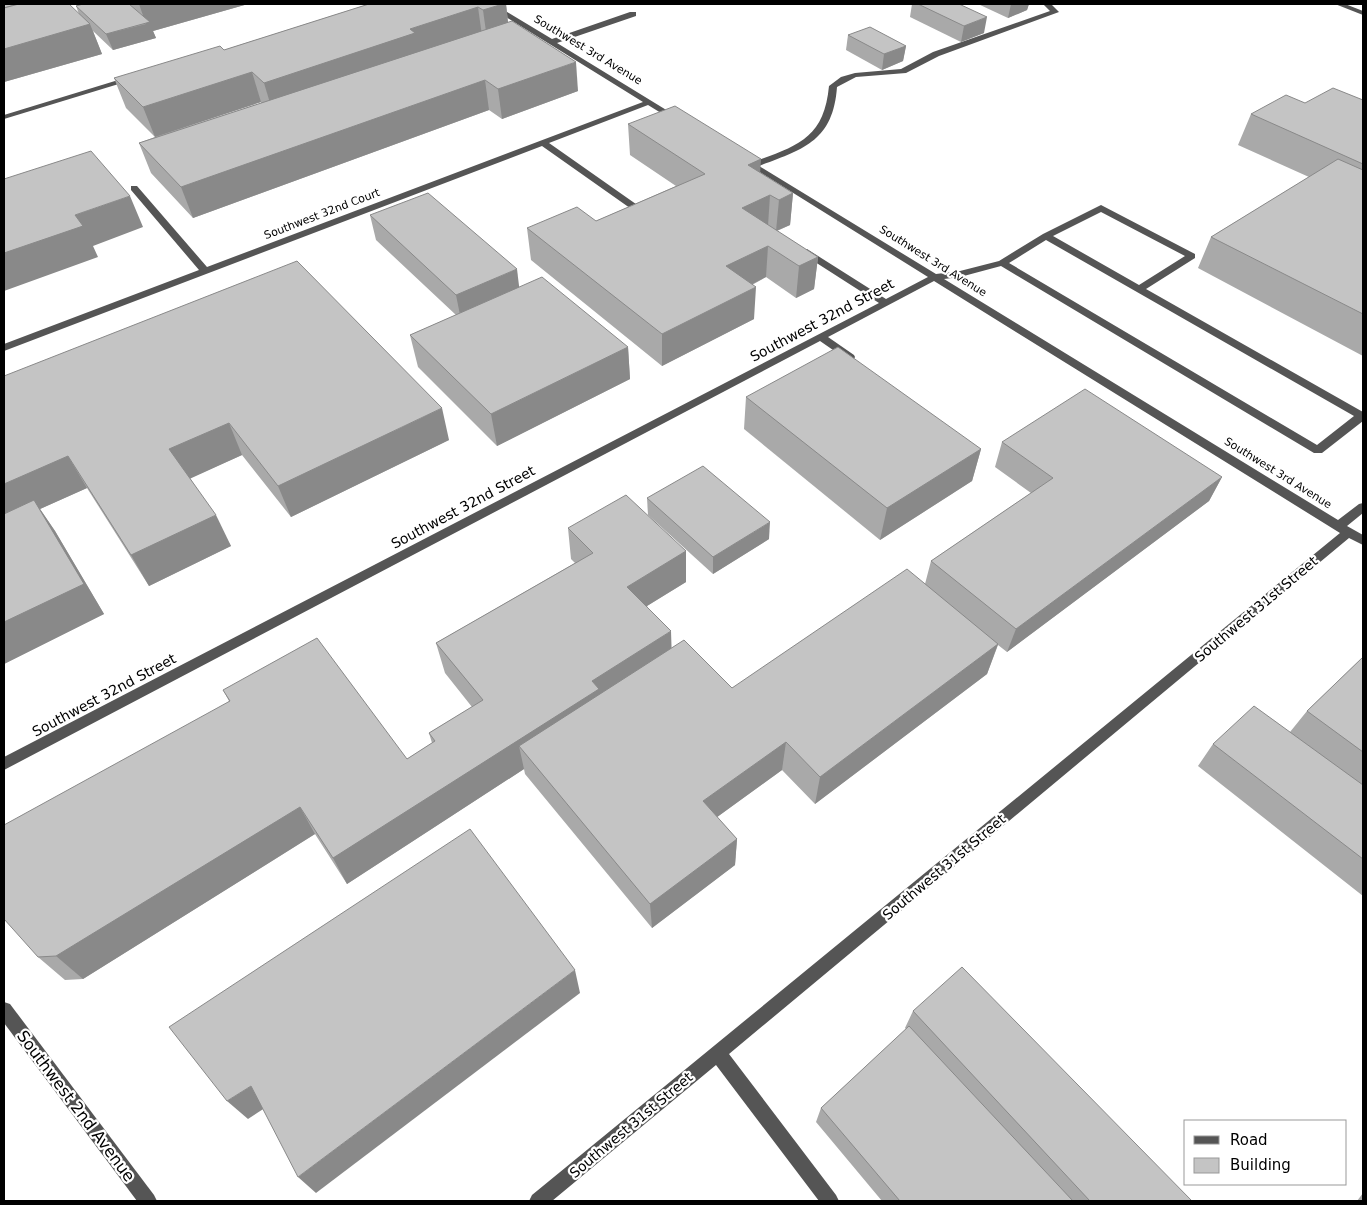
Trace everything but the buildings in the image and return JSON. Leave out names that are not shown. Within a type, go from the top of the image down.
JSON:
[{"type":"street","name":"Southwest 3rd Avenue","points":[[489,4],[689,126]]},
{"type":"street","points":[[753,165],[797,147],[814,137],[833,96],[832,86],[844,79],[855,75],[903,71],[936,54],[1055,12],[1047,4]]},
{"type":"street","points":[[1339,4],[1363,13]]},
{"type":"street","points":[[552,42],[633,14]]},
{"type":"street","points":[[4,118],[136,77]]},
{"type":"street","name":"Southwest 32nd Court","points":[[4,348],[649,102]]},
{"type":"street","points":[[542,142],[640,211]]},
{"type":"street","name":"Southwest 3rd Avenue","points":[[737,156],[1363,541]]},
{"type":"street","points":[[134,188],[205,270]]},
{"type":"street","points":[[935,277],[960,274],[1002,263],[1046,236],[1101,208],[1192,256],[1140,289]]},
{"type":"street","points":[[1002,263],[1318,450],[1362,416],[1046,236]]},
{"type":"street","points":[[795,246],[886,303]]},
{"type":"street","name":"Southwest 32nd Street","points":[[4,764],[935,277]]},
{"type":"street","points":[[821,337],[861,365]]},
{"type":"street","name":"Southwest 31st Street","points":[[538,1201],[718,1054],[1344,529],[1363,507]]},
{"type":"street","name":"Southwest 2nd Avenue","points":[[4,1010],[148,1201]]},
{"type":"street","points":[[718,1054],[830,1201]]}]
